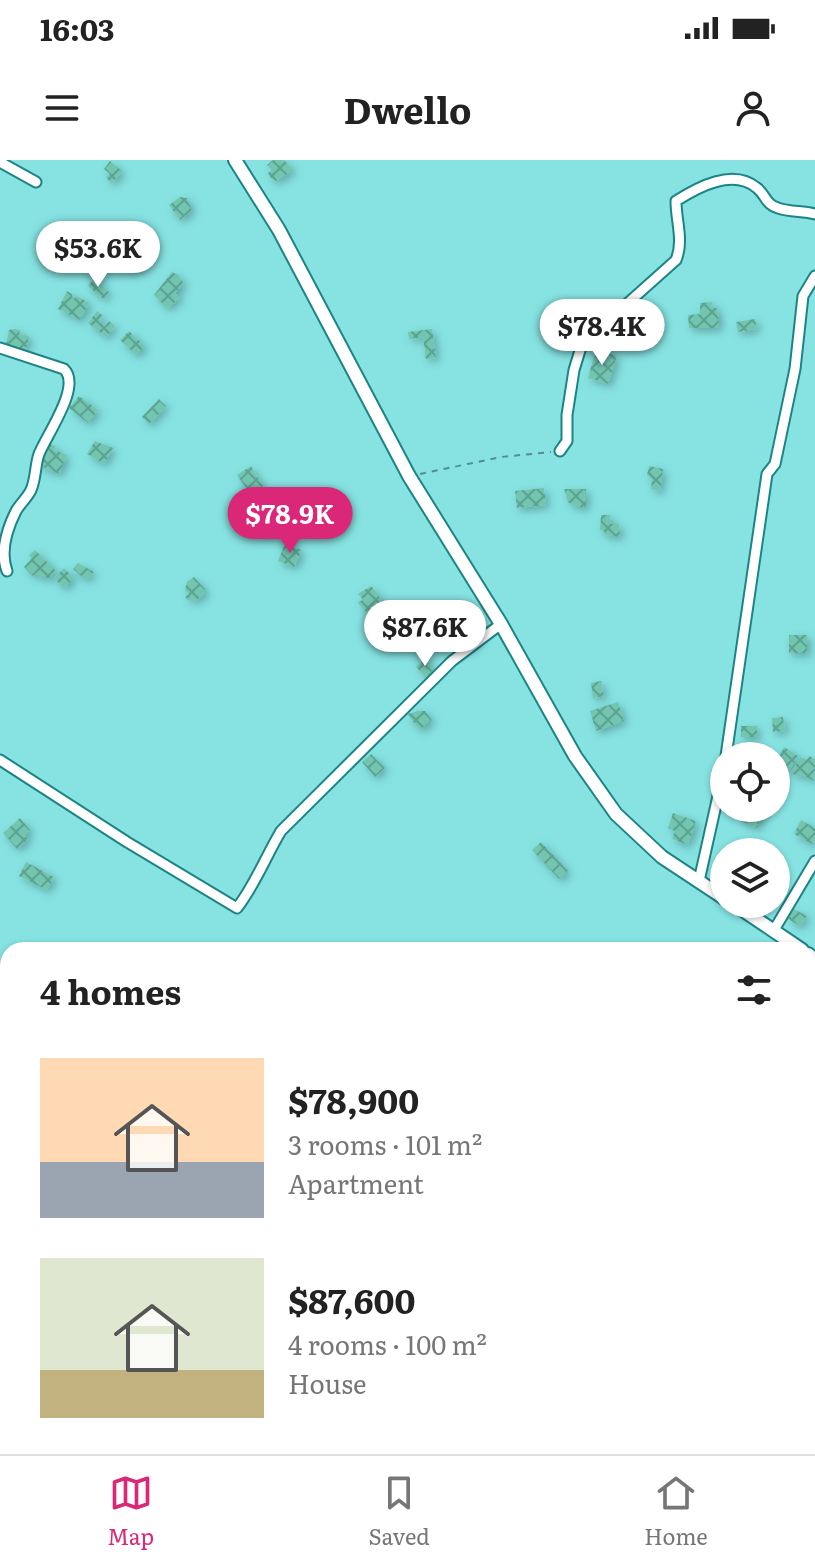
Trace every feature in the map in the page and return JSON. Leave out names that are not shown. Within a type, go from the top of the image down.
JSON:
[{"type":"street","points":[[235,160],[279,230],[409,476],[501,624],[575,756],[616,814],[662,857],[710,888]]},
{"type":"street","points":[[0,162],[36,182]]},
{"type":"street","points":[[560,451],[567,441],[567,415],[574,370],[582,344],[676,260],[682,245],[676,201],[721,179],[742,180],[758,189],[765,202],[781,210],[798,209],[815,214]]},
{"type":"street","points":[[728,742],[767,474],[775,464],[795,369],[803,296],[815,276]]},
{"type":"street","points":[[0,348],[64,369],[71,383],[40,453],[31,489],[17,510],[9,530],[3,559],[7,571]]},
{"type":"street","points":[[0,760],[237,908],[248,894],[281,831],[452,661],[501,624]]},
{"type":"street","points":[[699,881],[712,822]]},
{"type":"street","points":[[774,930],[815,861]]},
{"type":"street","points":[[756,918],[791,942]]},
{"type":"path","points":[[409,476],[501,457],[560,451]]},
{"type":"building","points":[[273,160],[284,160],[293,170],[276,181],[268,173],[272,170],[267,165]]},
{"type":"building","points":[[110,161],[122,171],[112,183],[106,178],[110,174],[104,169]]},
{"type":"building","points":[[180,197],[187,198],[192,210],[180,220],[169,205]]},
{"type":"building","points":[[133,249],[143,259],[133,270],[123,260]]},
{"type":"building","points":[[172,272],[184,284],[175,293],[180,298],[167,308],[154,295]]},
{"type":"building","points":[[94,279],[109,292],[103,299],[88,286]]},
{"type":"building","points":[[67,291],[73,299],[77,296],[89,303],[80,320],[58,309]]},
{"type":"building","points":[[713,302],[711,306],[718,309],[719,328],[689,328],[688,315],[700,314],[700,303]]},
{"type":"building","points":[[97,311],[102,315],[99,322],[105,326],[109,321],[115,326],[106,337],[88,323]]},
{"type":"building","points":[[634,311],[647,320],[632,342],[618,332],[624,325],[620,322]]},
{"type":"building","points":[[755,319],[757,329],[738,332],[736,322]]},
{"type":"building","points":[[432,329],[436,358],[426,359],[423,337],[409,339],[408,332]]},
{"type":"building","points":[[9,330],[20,330],[19,334],[29,336],[26,350],[6,345]]},
{"type":"building","points":[[129,331],[145,346],[136,355],[120,340]]},
{"type":"building","points":[[596,350],[617,356],[608,384],[588,378]]},
{"type":"building","points":[[79,396],[98,410],[88,423],[69,408]]},
{"type":"building","points":[[159,399],[166,406],[149,424],[142,417]]},
{"type":"building","points":[[95,441],[113,448],[104,464],[87,454]]},
{"type":"building","points":[[49,444],[56,446],[54,450],[67,455],[59,474],[38,465]]},
{"type":"building","points":[[251,466],[263,486],[250,494],[237,475]]},
{"type":"building","points":[[649,466],[663,469],[660,491],[651,489],[652,479],[647,475]]},
{"type":"building","points":[[544,488],[546,505],[517,508],[515,491]]},
{"type":"building","points":[[564,489],[586,489],[586,507],[577,507],[568,502]]},
{"type":"building","points":[[266,515],[276,526],[266,534],[257,524]]},
{"type":"building","points":[[601,515],[610,515],[611,524],[619,524],[620,537],[605,535],[600,530]]},
{"type":"building","points":[[285,544],[302,550],[294,567],[278,561]]},
{"type":"building","points":[[35,550],[56,571],[48,579],[36,573],[33,576],[24,567]]},
{"type":"building","points":[[78,563],[94,572],[86,580],[73,569]]},
{"type":"building","points":[[64,568],[74,578],[64,588],[54,578]]},
{"type":"building","points":[[194,577],[205,593],[196,601],[192,598],[189,601],[185,590],[187,582]]},
{"type":"building","points":[[371,586],[379,595],[380,610],[369,615],[358,603],[363,599],[358,594]]},
{"type":"building","points":[[389,607],[402,620],[388,632],[382,627],[392,618],[385,611]]},
{"type":"building","points":[[459,612],[475,629],[462,642],[454,633],[461,626],[453,618]]},
{"type":"building","points":[[789,635],[807,635],[807,653],[789,653]]},
{"type":"building","points":[[425,659],[434,669],[426,677],[416,667]]},
{"type":"building","points":[[601,681],[604,696],[593,698],[591,683]]},
{"type":"building","points":[[618,702],[624,721],[596,731],[590,711]]},
{"type":"building","points":[[425,711],[432,720],[420,730],[407,714]]},
{"type":"building","points":[[783,717],[785,731],[773,732],[772,718]]},
{"type":"building","points":[[741,726],[757,726],[757,737],[741,737]]},
{"type":"building","points":[[790,751],[798,756],[790,769]]},
{"type":"building","points":[[371,754],[385,768],[375,777],[362,762]]},
{"type":"building","points":[[809,756],[815,759],[814,781],[791,773],[800,757],[807,760]]},
{"type":"building","points":[[673,813],[696,821],[688,845],[672,839],[675,831],[668,828]]},
{"type":"building","points":[[20,818],[30,830],[25,835],[28,839],[17,849],[3,833]]},
{"type":"building","points":[[801,820],[815,828],[812,844],[794,834]]},
{"type":"building","points":[[742,822],[759,822],[757,828]]},
{"type":"building","points":[[541,842],[568,871],[559,879],[532,850]]},
{"type":"building","points":[[26,862],[54,877],[47,890],[19,876]]},
{"type":"building","points":[[794,909],[807,916],[800,926],[788,919]]}]
